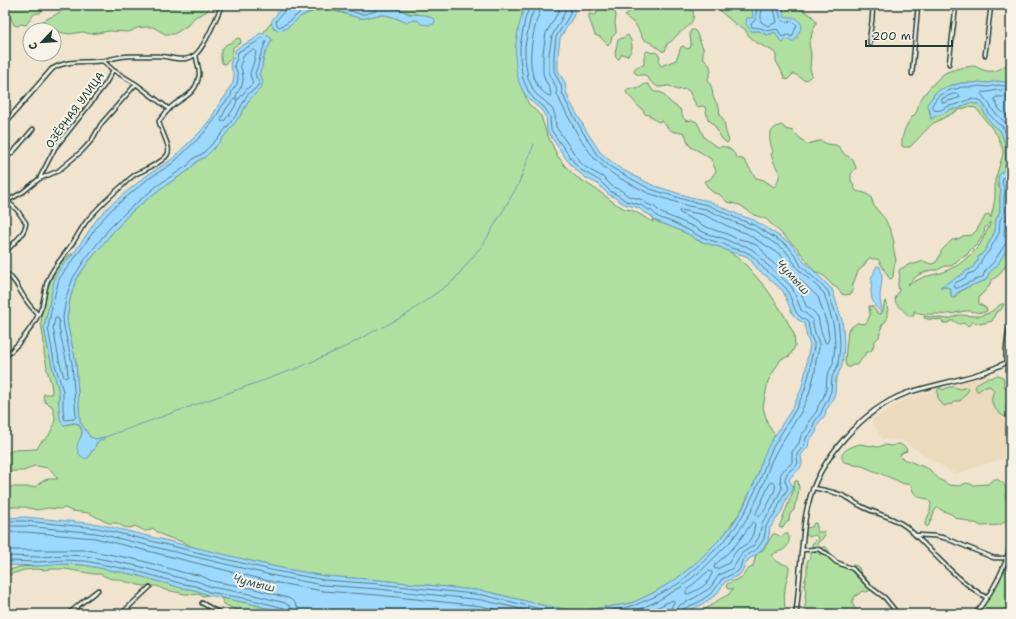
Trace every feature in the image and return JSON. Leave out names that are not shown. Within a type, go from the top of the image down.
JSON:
[{"type":"street","points":[[5,123],[52,69],[59,65],[103,61],[117,57],[129,56],[159,56],[181,59],[192,57],[203,44],[222,5]]},
{"type":"street","points":[[870,44],[873,5]]},
{"type":"street","points":[[912,74],[918,5]]},
{"type":"street","points":[[949,64],[956,5]]},
{"type":"street","points":[[985,55],[990,5]]},
{"type":"street","points":[[5,357],[20,342],[35,321],[45,295],[47,282],[52,272],[89,218],[133,176],[166,158],[168,154],[168,147],[159,121],[169,109],[193,91],[196,86],[199,78],[199,72],[196,54]]},
{"type":"street","name":"ОЗЁРНАЯ УЛИЦА","points":[[103,61],[113,70],[136,84],[169,109]]},
{"type":"street","name":"ОЗЁРНАЯ УЛИЦА","points":[[39,179],[55,148],[106,83],[113,70]]},
{"type":"street","name":"ОЗЁРНАЯ УЛИЦА","points":[[5,253],[26,228],[26,223],[17,210],[6,200],[23,192],[39,179],[58,171],[82,151],[92,140],[101,124],[136,84]]},
{"type":"street","points":[[5,159],[33,129]]},
{"type":"street","points":[[5,272],[12,278],[38,315]]},
{"type":"street","points":[[1006,363],[1006,346],[1011,322]]},
{"type":"street","points":[[796,614],[808,505],[813,488],[820,473],[847,435],[864,418],[886,403],[907,393],[979,374],[1011,360]]},
{"type":"street","points":[[1006,363],[1011,364]]},
{"type":"street","points":[[813,488],[839,493],[861,506],[896,520],[914,535],[949,569],[987,598]]},
{"type":"street","points":[[914,535],[945,538],[994,558],[1006,558]]},
{"type":"street","points":[[975,614],[998,580],[1011,543]]},
{"type":"street","points":[[802,550],[818,549],[826,553],[836,562],[853,569],[868,586],[885,598],[898,614]]},
{"type":"street","points":[[121,614],[150,587]]},
{"type":"street","points":[[68,614],[98,590]]},
{"type":"street","points":[[202,603],[221,614]]},
{"type":"street","points":[[68,614],[76,611],[87,614]]},
{"type":"shaded area","points":[[989,374],[1011,441],[1011,456],[955,474],[901,440],[882,439],[871,420],[903,400]]},
{"type":"green space","points":[[7,5],[54,5],[45,6],[40,13],[34,14],[28,22],[22,22],[22,24],[18,26],[14,25]]},
{"type":"green space","points":[[67,5],[215,5],[209,8],[206,12],[195,17],[187,26],[174,34],[165,34],[153,27],[145,27],[137,28],[129,32],[109,31],[91,34],[83,32],[69,34],[62,33],[62,22],[41,22],[56,15]]},
{"type":"green space","points":[[368,5],[522,5],[522,18],[516,46],[519,80],[528,103],[541,116],[546,132],[557,155],[565,166],[575,176],[625,209],[632,210],[653,222],[653,219],[690,235],[697,240],[720,247],[730,252],[746,265],[766,288],[784,315],[794,334],[795,346],[790,356],[781,359],[768,381],[763,407],[768,425],[775,435],[763,458],[756,479],[741,511],[723,536],[697,562],[675,580],[634,602],[578,611],[546,606],[484,591],[324,576],[276,567],[195,548],[163,535],[153,528],[145,531],[135,526],[130,528],[124,527],[116,523],[108,523],[89,513],[72,511],[65,508],[48,508],[37,510],[25,507],[5,507],[5,487],[35,487],[46,480],[58,479],[48,468],[37,466],[24,471],[13,471],[5,475],[5,454],[14,450],[37,449],[41,442],[48,437],[54,425],[55,417],[52,406],[45,402],[43,397],[44,394],[51,394],[52,391],[44,353],[41,324],[42,308],[47,290],[56,269],[68,256],[74,253],[62,266],[52,293],[44,328],[59,392],[62,423],[65,425],[75,423],[79,425],[82,431],[78,444],[90,456],[96,443],[104,439],[104,437],[96,439],[90,437],[80,422],[76,363],[67,318],[70,299],[76,279],[89,261],[131,212],[160,189],[189,170],[197,161],[205,157],[218,144],[240,116],[249,100],[260,89],[262,78],[259,74],[271,38],[263,33],[271,23],[278,31],[303,15],[324,8],[360,18],[386,15],[405,22],[418,20],[418,14],[409,13],[395,7],[384,8]]},
{"type":"green space","points":[[595,5],[612,5],[616,15],[616,33],[608,45],[600,37],[595,35],[589,18],[589,14],[597,14]]},
{"type":"green space","points":[[647,5],[685,5],[693,11],[694,15],[691,22],[667,44],[665,51],[662,51],[643,39],[636,25],[625,16],[632,11],[647,7]]},
{"type":"green space","points":[[720,5],[761,5],[753,19],[751,31],[759,31],[767,35],[775,32],[781,42],[792,17],[786,18],[784,16],[782,5],[798,5],[816,21],[809,43],[811,55],[810,69],[812,75],[806,80],[793,74],[787,80],[785,79],[776,61],[775,53],[757,43],[748,35],[745,29],[735,24],[720,11]]},
{"type":"green space","points":[[691,30],[696,32],[703,48],[703,57],[710,66],[711,71],[708,79],[713,97],[719,107],[720,114],[724,122],[729,141],[727,143],[722,139],[714,125],[708,119],[705,107],[697,107],[689,91],[686,89],[677,90],[670,86],[658,87],[645,75],[638,75],[634,72],[636,67],[644,65],[644,56],[647,51],[657,53],[660,56],[659,63],[661,66],[676,60],[681,47],[683,46],[687,49],[690,48]]},
{"type":"green space","points":[[628,35],[632,44],[631,51],[627,56],[622,54],[619,59],[616,58],[615,53],[618,40]]},
{"type":"green space","points":[[239,38],[241,42],[233,47],[232,58],[225,64],[222,63],[221,55],[223,48],[227,44]]},
{"type":"green space","points":[[1011,57],[1011,81],[961,83],[952,85],[934,94],[928,103],[931,119],[951,109],[959,108],[970,103],[978,104],[987,118],[1000,130],[1006,150],[1005,167],[999,175],[998,186],[1001,190],[1000,212],[996,220],[995,231],[986,249],[979,256],[978,261],[974,266],[942,287],[951,289],[952,298],[954,298],[968,287],[985,281],[1011,241],[1010,259],[999,275],[992,280],[987,289],[979,297],[979,304],[986,308],[987,311],[982,313],[965,311],[944,314],[922,314],[914,311],[914,316],[909,316],[897,305],[895,301],[899,291],[898,282],[900,277],[900,269],[910,264],[923,261],[931,264],[935,263],[942,250],[952,240],[963,236],[972,235],[986,215],[989,214],[991,218],[995,198],[995,180],[1003,150],[997,135],[976,108],[968,107],[959,110],[932,124],[910,147],[902,146],[904,131],[916,113],[919,102],[931,86],[945,73],[959,68],[974,66],[987,71],[996,71],[1009,61]],"holes":[[[990,222],[990,225],[979,246],[958,265],[944,272],[924,277],[907,285],[918,275],[931,270],[937,270],[945,266],[953,265],[959,259],[967,255],[970,250],[977,245],[984,233],[985,228]]]},
{"type":"green space","points":[[648,84],[654,92],[662,93],[670,102],[680,109],[686,121],[692,120],[697,122],[704,137],[708,141],[718,147],[724,147],[731,150],[737,158],[744,160],[756,178],[764,180],[774,187],[780,174],[771,154],[773,152],[770,143],[770,136],[776,127],[781,125],[785,129],[793,131],[807,144],[822,141],[839,147],[845,155],[853,159],[856,168],[851,174],[851,180],[856,191],[865,193],[871,197],[874,206],[885,219],[891,232],[896,260],[893,277],[891,279],[889,278],[878,259],[870,258],[858,271],[851,294],[842,294],[824,276],[814,271],[798,249],[766,219],[754,215],[740,205],[727,202],[719,194],[714,193],[709,189],[704,181],[709,180],[716,171],[711,159],[691,147],[683,132],[673,131],[661,121],[658,122],[649,115],[645,114],[626,92],[627,89],[636,89]]},
{"type":"green space","points":[[886,300],[888,310],[887,319],[882,325],[879,337],[875,341],[872,350],[866,353],[859,363],[847,367],[845,360],[848,330],[857,323],[864,324],[867,322],[870,315],[869,306],[873,307],[877,313],[881,314]]},
{"type":"green space","points":[[1001,304],[1004,304],[1001,310],[996,312],[992,321],[981,324],[973,322],[968,326],[954,321],[943,323],[941,320],[924,318],[924,316],[948,319],[959,315],[980,316],[989,313]]},
{"type":"green space","points":[[998,375],[1003,377],[1004,385],[1008,393],[1006,409],[1007,414],[1005,417],[998,412],[992,404],[992,396],[994,391],[990,386],[982,388],[978,392],[975,388],[987,378],[992,378]]},
{"type":"green space","points":[[949,387],[960,389],[967,387],[969,389],[960,401],[955,401],[952,405],[949,404],[944,406],[938,398],[938,389],[941,388],[943,390]]},
{"type":"green space","points":[[860,444],[878,447],[900,444],[906,448],[907,451],[900,455],[901,458],[929,469],[939,479],[949,485],[960,486],[966,483],[974,485],[988,484],[993,479],[1002,482],[1006,490],[1005,496],[1009,506],[1007,520],[1000,525],[981,526],[976,523],[971,523],[956,518],[951,514],[937,508],[927,527],[925,523],[930,512],[931,503],[927,499],[919,497],[915,494],[909,484],[904,484],[862,466],[844,462],[842,458],[843,452]]},
{"type":"green space","points":[[795,481],[798,481],[799,489],[797,500],[794,510],[790,514],[789,520],[782,528],[779,527],[792,494]]},
{"type":"green space","points":[[814,523],[816,523],[817,532],[824,532],[825,535],[819,541],[814,550],[820,555],[822,553],[822,547],[826,547],[837,562],[841,562],[848,566],[857,566],[861,574],[866,578],[871,590],[866,592],[862,591],[855,596],[852,602],[855,609],[862,614],[802,614],[806,602],[806,591],[804,586],[807,574],[807,563],[810,558],[812,544],[818,538],[815,535],[808,535],[805,533],[805,530],[812,527]]},
{"type":"green space","points":[[773,534],[781,537],[788,534],[789,539],[787,547],[772,555],[776,561],[789,567],[784,592],[784,614],[698,614],[728,595],[733,589],[728,589],[726,587],[727,584],[742,577],[746,571],[753,566],[756,555],[763,550]]},
{"type":"green space","points":[[1010,549],[1011,614],[975,614],[991,593]]},
{"type":"green space","points":[[64,564],[84,565],[136,575],[182,588],[195,590],[208,595],[203,596],[198,594],[185,594],[165,590],[157,586],[138,585],[118,579],[111,579],[100,574],[65,569],[24,570],[5,577],[5,573],[19,567]]},
{"type":"green space","points":[[221,598],[293,614],[263,614],[253,611],[236,610],[224,604]]},
{"type":"water","points":[[284,5],[368,5],[385,8],[394,7],[409,14],[426,15],[435,21],[434,24],[429,25],[421,24],[417,20],[405,22],[386,15],[360,18],[324,8],[305,14],[285,29],[278,30],[272,25],[272,20]]},
{"type":"water","name":"Чумыш","points":[[526,5],[577,5],[573,17],[560,38],[558,70],[565,83],[569,100],[600,152],[621,169],[652,185],[690,197],[709,201],[739,215],[754,220],[790,243],[799,253],[803,261],[832,289],[842,320],[844,345],[842,366],[836,378],[835,393],[825,415],[817,425],[816,433],[809,440],[808,447],[801,455],[801,466],[789,480],[793,489],[787,498],[781,513],[770,528],[768,541],[756,555],[749,559],[739,575],[725,582],[716,595],[683,614],[293,614],[208,595],[195,590],[182,588],[136,575],[84,565],[5,565],[5,518],[25,517],[98,524],[276,567],[324,576],[484,591],[546,606],[578,611],[634,602],[653,593],[675,580],[697,562],[723,536],[743,508],[769,445],[793,407],[801,390],[810,346],[804,323],[793,315],[783,291],[760,272],[748,257],[697,240],[690,235],[656,221],[639,208],[624,204],[608,194],[598,184],[586,178],[567,160],[547,131],[546,119],[543,113],[526,96],[517,75],[517,38],[522,15]]},
{"type":"water","points":[[782,5],[784,16],[786,18],[794,17],[798,19],[802,26],[796,39],[792,42],[787,39],[783,43],[775,32],[767,35],[759,31],[751,31],[746,24],[747,18],[753,18],[752,10],[755,6]]},
{"type":"water","points":[[260,33],[263,33],[272,40],[263,58],[262,67],[259,74],[263,82],[260,89],[249,100],[240,116],[219,143],[205,157],[197,161],[189,170],[160,189],[131,212],[89,261],[76,279],[70,299],[67,318],[76,363],[80,422],[90,437],[96,439],[105,437],[96,443],[95,449],[88,458],[84,458],[79,454],[77,447],[82,432],[80,426],[74,423],[63,425],[60,419],[59,392],[44,328],[55,277],[62,266],[74,253],[97,219],[109,206],[146,176],[171,160],[201,131],[212,117],[233,83],[234,75],[230,65],[234,58],[235,50],[253,40]]},
{"type":"water","points":[[1011,81],[1011,241],[997,266],[989,273],[986,280],[965,288],[952,298],[951,289],[947,287],[940,287],[974,266],[978,261],[978,257],[986,249],[995,231],[996,220],[1000,212],[1001,190],[998,184],[998,179],[1005,164],[1006,150],[1000,130],[987,118],[978,104],[970,103],[958,109],[951,109],[931,119],[927,104],[935,93],[952,85],[961,83],[988,83]]},
{"type":"water","points":[[877,266],[879,266],[882,273],[880,297],[882,313],[875,306],[871,291],[871,277]]},
{"type":"waterway","points":[[383,327],[406,315],[454,280],[484,243],[518,185],[534,144]]},
{"type":"waterway","points":[[105,437],[298,368],[347,346],[378,329]]}]
